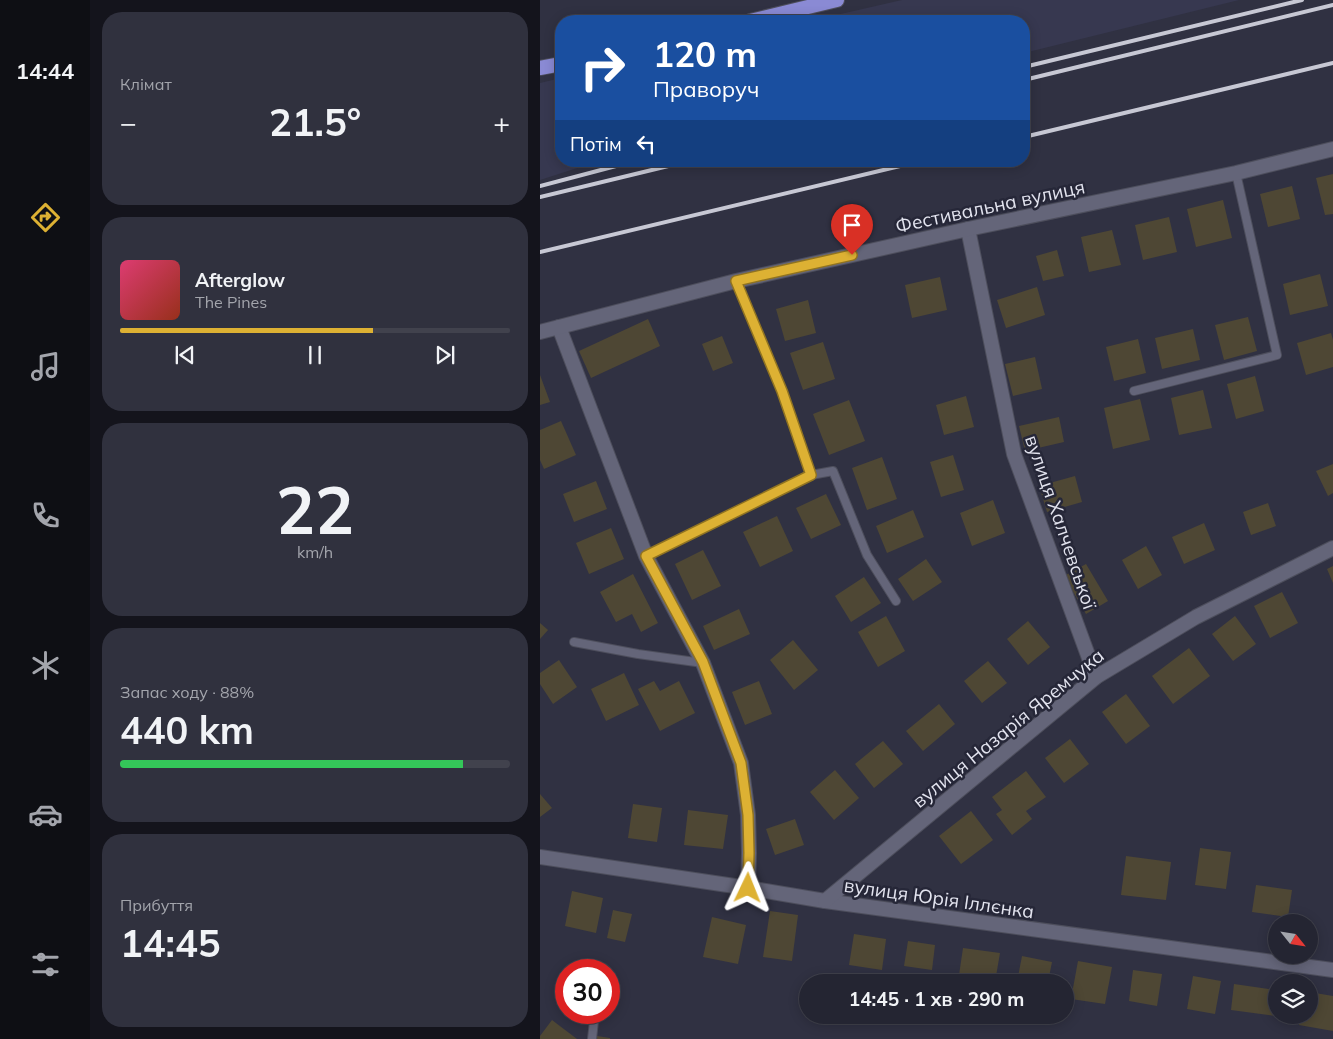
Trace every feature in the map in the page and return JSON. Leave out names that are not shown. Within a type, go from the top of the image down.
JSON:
[{"type":"highway","points":[[775,15],[837,0]]},
{"type":"highway","points":[[540,68],[555,65]]},
{"type":"street","name":"Фестивальна вулиця","points":[[540,332],[736,281],[968,229],[1236,173],[1333,149]]},
{"type":"street","name":"вулиця Халчевської","points":[[968,229],[1014,454],[1096,677]]},
{"type":"street","points":[[559,327],[646,556],[703,662],[741,763],[748,815],[748,888]]},
{"type":"street","name":"вулиця Назарія Яремчука","points":[[825,902],[1096,677],[1196,617],[1333,548]]},
{"type":"street","name":"вулиця Юрія Іллєнка","points":[[540,857],[748,888],[825,902],[1333,970]]},
{"type":"lane","points":[[1134,391],[1277,355],[1236,173]]},
{"type":"lane","points":[[736,281],[782,391],[811,475]]},
{"type":"lane","points":[[646,556],[811,475],[832,471],[867,556],[896,601]]},
{"type":"lane","points":[[574,642],[638,654],[703,662]]},
{"type":"lane","points":[[592,1039],[594,1024]]},
{"type":"shaded area","points":[[902,0],[1239,0],[1030,52],[1030,15],[836,15]]},
{"type":"shaded area","points":[[555,79],[555,167],[580,167],[540,180],[540,83]]},
{"type":"building","points":[[1333,174],[1333,214],[1325,215],[1316,178]]},
{"type":"building","points":[[1292,186],[1300,219],[1268,227],[1260,194]]},
{"type":"building","points":[[1223,200],[1232,238],[1196,247],[1187,209]]},
{"type":"building","points":[[1169,217],[1177,252],[1143,260],[1135,225]]},
{"type":"building","points":[[1112,230],[1121,265],[1089,272],[1081,237]]},
{"type":"building","points":[[1057,250],[1064,276],[1043,281],[1036,256]]},
{"type":"building","points":[[1320,274],[1328,306],[1290,315],[1283,284]]},
{"type":"building","points":[[940,277],[947,310],[912,318],[905,285]]},
{"type":"building","points":[[1037,287],[1045,315],[1006,328],[997,300]]},
{"type":"building","points":[[808,300],[816,333],[785,341],[776,309]]},
{"type":"building","points":[[1248,317],[1257,351],[1224,360],[1215,325]]},
{"type":"building","points":[[648,319],[660,346],[591,378],[579,351]]},
{"type":"building","points":[[1193,329],[1200,360],[1162,369],[1155,338]]},
{"type":"building","points":[[1331,333],[1333,340],[1333,367],[1306,375],[1297,343]]},
{"type":"building","points":[[722,336],[733,363],[713,371],[702,344]]},
{"type":"building","points":[[1138,339],[1146,373],[1114,381],[1106,347]]},
{"type":"building","points":[[823,342],[835,379],[803,390],[790,353]]},
{"type":"building","points":[[1035,357],[1042,389],[1013,396],[1005,364]]},
{"type":"building","points":[[540,375],[550,402],[540,405]]},
{"type":"building","points":[[1255,376],[1264,411],[1236,419],[1227,384]]},
{"type":"building","points":[[1203,390],[1212,428],[1179,435],[1171,398]]},
{"type":"building","points":[[966,396],[974,427],[944,435],[936,405]]},
{"type":"building","points":[[1140,399],[1150,440],[1113,449],[1104,408]]},
{"type":"building","points":[[849,400],[865,441],[829,455],[813,414]]},
{"type":"building","points":[[1059,417],[1064,442],[1025,451],[1019,426]]},
{"type":"building","points":[[561,421],[576,455],[544,469],[540,460],[540,430]]},
{"type":"building","points":[[953,455],[964,490],[941,497],[930,462]]},
{"type":"building","points":[[882,457],[897,499],[867,510],[852,468]]},
{"type":"building","points":[[1333,464],[1333,493],[1328,496],[1316,471]]},
{"type":"building","points":[[1075,476],[1082,502],[1047,512],[1039,486]]},
{"type":"building","points":[[596,481],[607,509],[574,522],[563,494]]},
{"type":"building","points":[[826,494],[841,525],[811,539],[796,508]]},
{"type":"building","points":[[993,500],[1005,533],[972,546],[960,513]]},
{"type":"building","points":[[1268,503],[1276,526],[1251,535],[1243,512]]},
{"type":"building","points":[[913,510],[924,537],[887,553],[876,526]]},
{"type":"building","points":[[777,516],[793,551],[760,567],[743,532]]},
{"type":"building","points":[[1204,523],[1215,550],[1184,564],[1172,537]]},
{"type":"building","points":[[611,528],[624,559],[589,574],[576,543]]},
{"type":"building","points":[[1146,546],[1162,575],[1138,589],[1122,560]]},
{"type":"building","points":[[703,550],[721,586],[692,600],[675,564]]},
{"type":"building","points":[[926,559],[942,582],[913,601],[898,579]]},
{"type":"building","points":[[1086,564],[1108,601],[1086,614],[1064,576]]},
{"type":"building","points":[[1333,566],[1333,583],[1327,569]]},
{"type":"building","points":[[633,574],[658,623],[641,632],[632,614],[616,622],[600,592]]},
{"type":"building","points":[[864,577],[881,603],[851,622],[835,596]]},
{"type":"building","points":[[1282,592],[1298,623],[1270,638],[1254,606]]},
{"type":"building","points":[[739,609],[750,634],[714,650],[703,626]]},
{"type":"building","points":[[886,616],[905,651],[878,667],[858,632]]},
{"type":"building","points":[[1235,616],[1256,644],[1233,661],[1212,634]]},
{"type":"building","points":[[1028,621],[1050,647],[1028,665],[1007,639]]},
{"type":"building","points":[[540,623],[548,630],[540,639]]},
{"type":"building","points":[[793,640],[818,670],[794,690],[770,660]]},
{"type":"building","points":[[1189,648],[1210,676],[1173,704],[1152,676]]},
{"type":"building","points":[[559,660],[577,687],[553,704],[540,684],[540,673]]},
{"type":"building","points":[[988,661],[1007,683],[982,703],[964,681]]},
{"type":"building","points":[[624,673],[639,705],[606,721],[591,689]]},
{"type":"building","points":[[654,681],[660,691],[679,681],[695,713],[660,731],[638,689]]},
{"type":"building","points":[[759,681],[772,714],[745,725],[732,692]]},
{"type":"building","points":[[1126,694],[1150,726],[1126,744],[1102,712]]},
{"type":"building","points":[[939,704],[955,724],[923,751],[906,731]]},
{"type":"building","points":[[1070,739],[1089,764],[1064,783],[1045,758]]},
{"type":"building","points":[[883,741],[903,764],[874,788],[855,764]]},
{"type":"building","points":[[835,770],[859,798],[834,820],[810,792]]},
{"type":"building","points":[[1026,771],[1046,797],[1026,811],[1032,819],[1012,835],[996,814],[1002,810],[992,797]]},
{"type":"building","points":[[540,794],[552,808],[540,817]]},
{"type":"building","points":[[633,804],[662,808],[657,842],[628,838]]},
{"type":"building","points":[[688,810],[728,815],[723,849],[684,845]]},
{"type":"building","points":[[971,811],[993,840],[961,864],[939,836]]},
{"type":"building","points":[[795,819],[804,845],[775,855],[766,829]]},
{"type":"building","points":[[1200,848],[1231,852],[1226,889],[1195,885]]},
{"type":"building","points":[[1126,856],[1171,862],[1166,900],[1121,895]]},
{"type":"building","points":[[1256,885],[1292,890],[1288,914],[1252,912]]},
{"type":"building","points":[[572,891],[603,898],[596,933],[565,926]]},
{"type":"building","points":[[613,910],[632,914],[625,942],[607,938]]},
{"type":"building","points":[[770,911],[798,915],[792,961],[763,957]]},
{"type":"building","points":[[712,917],[746,925],[738,964],[703,957]]},
{"type":"building","points":[[854,934],[886,939],[882,970],[849,965]]},
{"type":"building","points":[[908,941],[935,945],[932,970],[904,966]]},
{"type":"building","points":[[963,948],[1000,953],[996,974],[959,974]]},
{"type":"building","points":[[1022,956],[1052,962],[1050,974],[1019,974]]},
{"type":"building","points":[[1078,961],[1112,967],[1105,1004],[1074,999],[1074,983]]},
{"type":"building","points":[[1133,970],[1162,974],[1157,1006],[1129,1001]]},
{"type":"building","points":[[1193,976],[1221,981],[1215,1014],[1187,1009]]},
{"type":"building","points":[[1234,984],[1268,989],[1268,1015],[1231,1010]]},
{"type":"building","points":[[1318,994],[1333,996],[1333,1031],[1299,1025],[1318,1024]]},
{"type":"building","points":[[552,1020],[577,1039],[540,1039],[540,1036]]},
{"type":"building","points":[[597,1036],[610,1038],[610,1039],[596,1039]]},
{"type":"railway","points":[[1030,66],[1302,0]]},
{"type":"railway","points":[[1030,79],[1333,5]]},
{"type":"railway","points":[[1030,136],[1333,63]]},
{"type":"railway","points":[[540,186],[612,167]]},
{"type":"railway","points":[[540,197],[664,167]]},
{"type":"railway","points":[[540,252],[896,167]]},
{"type":"route","points":[[748,888],[748,815],[741,763],[703,662],[646,556],[811,475],[782,391],[736,281],[852,255]]}]
